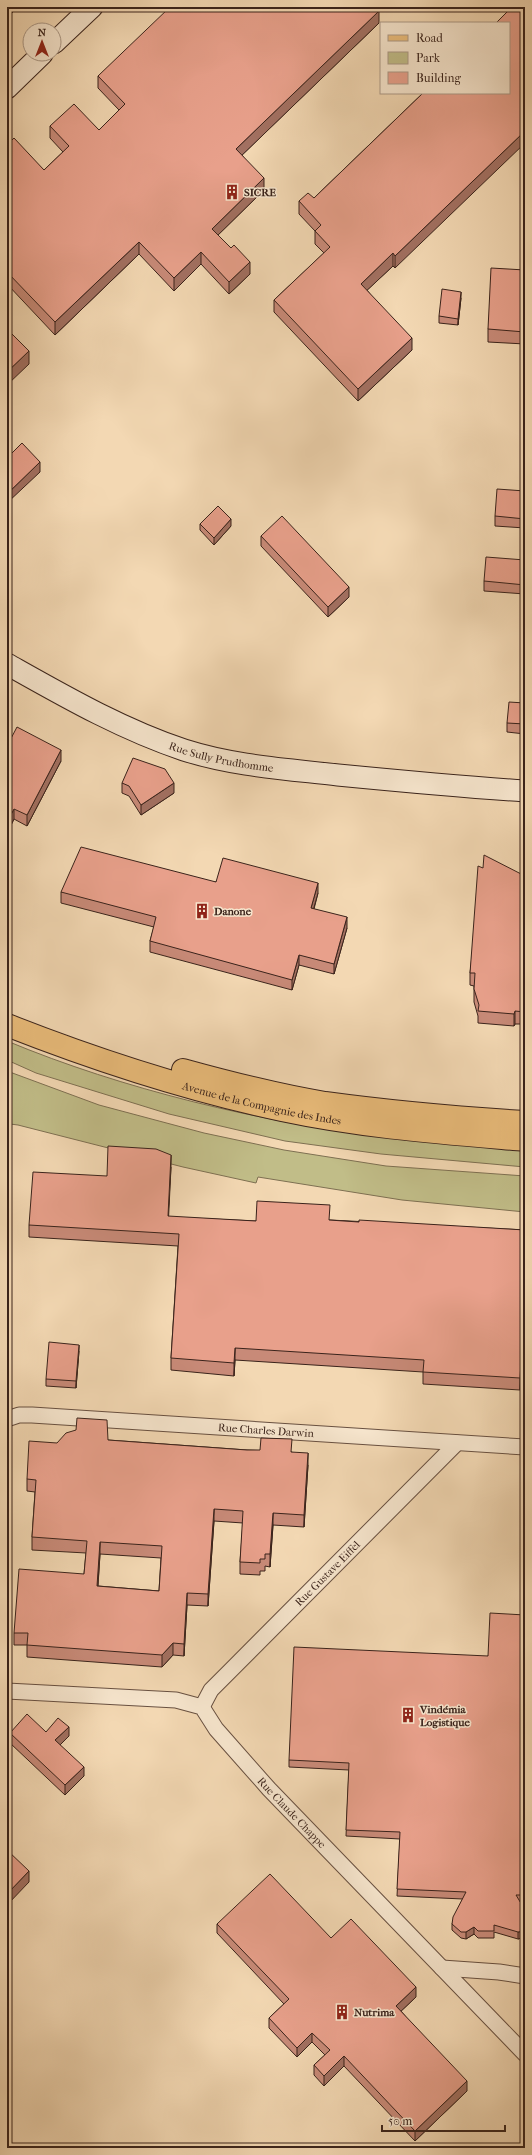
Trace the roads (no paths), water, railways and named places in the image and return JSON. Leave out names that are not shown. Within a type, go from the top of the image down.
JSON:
[{"type":"main road","name":"Avenue de la Compagnie des Indes","points":[[7,1010],[42,1024],[161,1064],[237,1085],[324,1102],[422,1114],[525,1122]]},
{"type":"main road","name":"Avenue de la Compagnie des Indes","points":[[7,1025],[124,1068],[214,1094],[275,1109],[424,1131],[525,1140]]},
{"type":"street","points":[[62,35],[92,7]]},
{"type":"street","points":[[7,88],[34,62]]},
{"type":"street","name":"Rue Sully Prudhomme","points":[[7,664],[82,707],[131,729],[183,749],[237,764],[467,788],[525,791]]},
{"type":"street","name":"Rue Charles Darwin","points":[[7,1419],[19,1415],[32,1415],[525,1447]]},
{"type":"street","name":"Rue Gustave Eiffel","points":[[202,1707],[211,1690],[230,1670],[457,1443]]},
{"type":"street","points":[[7,1691],[176,1700],[202,1707]]},
{"type":"street","name":"Rue Claude Chappe","points":[[202,1707],[216,1729],[269,1789],[525,2054]]},
{"type":"street","points":[[442,1968],[499,1972],[525,1976]]},
{"type":"place","name":"SICRE","points":[[232,192]]},
{"type":"place","name":"Danone","points":[[202,911]]},
{"type":"place","name":"Vindémia Logistique","points":[[408,1715]]},
{"type":"place","name":"Nutrima","points":[[342,2012]]}]
